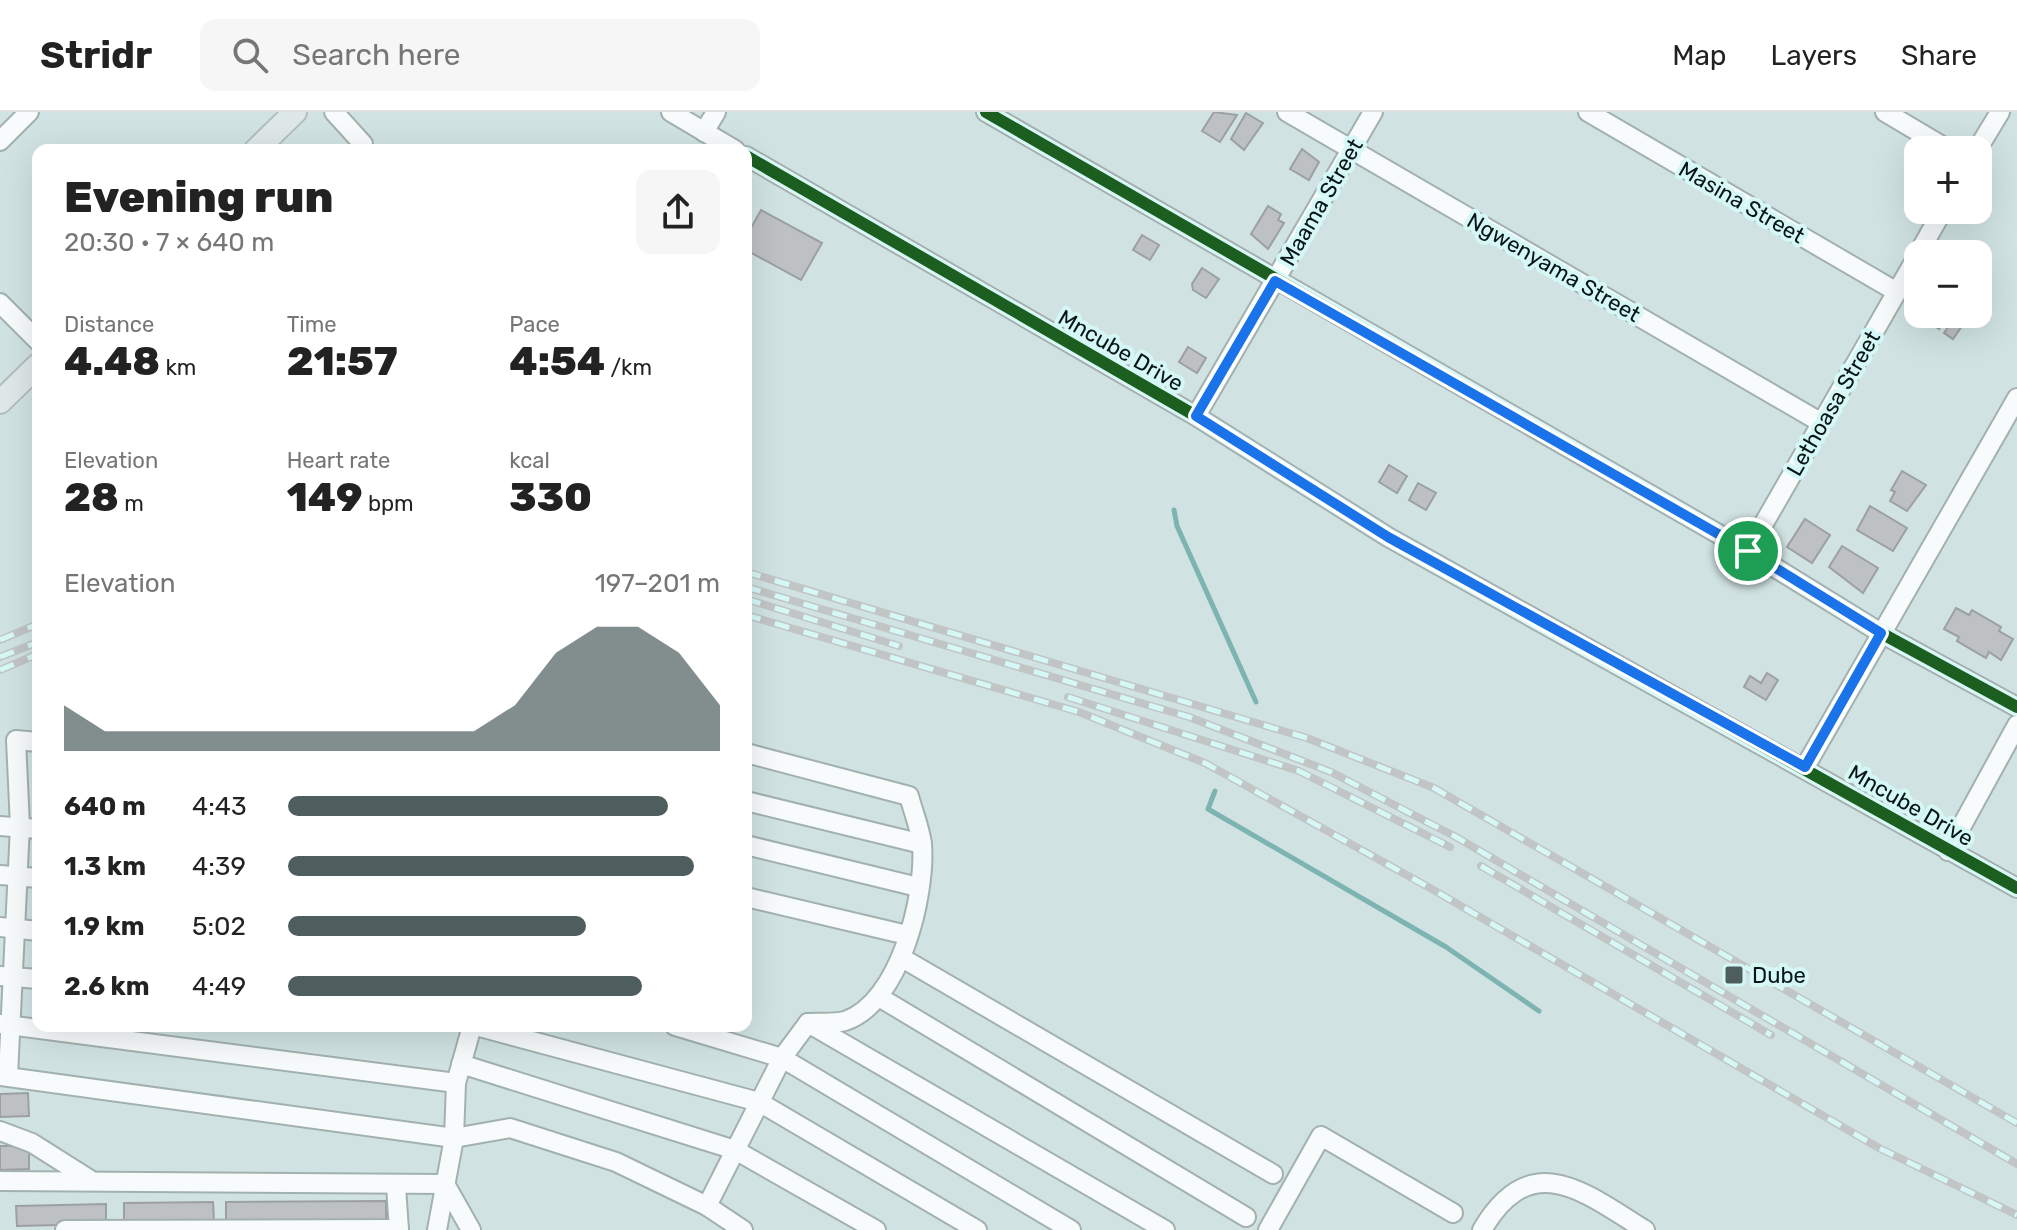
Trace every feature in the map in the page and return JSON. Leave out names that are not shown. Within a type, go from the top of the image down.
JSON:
[{"type":"main road","points":[[262,144],[295,112]]},
{"type":"main road","points":[[0,402],[32,371]]},
{"type":"street","points":[[0,141],[29,112]]},
{"type":"street","points":[[671,112],[725,144]]},
{"type":"street","points":[[704,132],[716,112]]},
{"type":"street","points":[[986,112],[1748,551],[1881,633],[2017,707]]},
{"type":"street","name":"Ngwenyama Street","points":[[1287,112],[1820,422]]},
{"type":"street","name":"Maama Street","points":[[1196,416],[1373,112]]},
{"type":"street","name":"Masina Street","points":[[1588,112],[1897,292]]},
{"type":"street","points":[[1885,112],[1925,136]]},
{"type":"street","points":[[1985,136],[2000,112]]},
{"type":"street","points":[[338,114],[363,144]]},
{"type":"street","name":"Mncube Drive","points":[[752,159],[1196,416],[1388,537],[2017,888]]},
{"type":"street","name":"Lethoasa Street","points":[[1748,551],[1904,279]]},
{"type":"street","points":[[0,303],[32,335]]},
{"type":"street","points":[[1805,767],[2017,398]]},
{"type":"street","points":[[1948,851],[2017,725]]},
{"type":"street","points":[[32,741],[16,740],[18,785],[29,828],[9,875],[4,1076],[454,1138],[510,1128],[616,1162],[707,1206],[743,1230]]},
{"type":"street","points":[[752,755],[909,796],[922,844],[918,887],[902,958],[879,997],[845,1021],[808,1023]]},
{"type":"street","points":[[18,785],[32,786]]},
{"type":"street","points":[[752,802],[922,844]]},
{"type":"street","points":[[0,826],[29,828]]},
{"type":"street","points":[[752,846],[918,887]]},
{"type":"street","points":[[9,875],[32,877]]},
{"type":"street","points":[[752,898],[907,935]]},
{"type":"street","points":[[7,928],[32,930]]},
{"type":"street","points":[[902,958],[1273,1174]]},
{"type":"street","points":[[6,976],[32,978]]},
{"type":"street","points":[[879,997],[1246,1217]]},
{"type":"street","points":[[707,1206],[782,1058],[808,1023]]},
{"type":"street","points":[[808,1023],[1165,1230]]},
{"type":"street","points":[[6,1024],[32,1027]]},
{"type":"street","points":[[67,1032],[456,1083]]},
{"type":"street","points":[[437,1230],[454,1138],[456,1083],[472,1032]]},
{"type":"street","points":[[496,1032],[759,1102],[977,1230]]},
{"type":"street","points":[[695,1032],[782,1058],[1071,1230]]},
{"type":"street","points":[[461,1064],[735,1150],[876,1230]]},
{"type":"street","points":[[0,1131],[32,1143],[89,1179]]},
{"type":"street","points":[[1268,1230],[1321,1136],[1453,1213]]},
{"type":"street","points":[[0,1181],[89,1179],[396,1186],[445,1184]]},
{"type":"street","points":[[1482,1230],[1508,1197],[1539,1183],[1574,1187],[1645,1230]]},
{"type":"street","points":[[445,1184],[471,1230]]},
{"type":"street","points":[[65,1230],[399,1229],[396,1186]]},
{"type":"building","points":[[1214,112],[1237,115],[1220,142],[1202,131]]},
{"type":"building","points":[[1246,113],[1263,123],[1244,150],[1231,139]]},
{"type":"building","points":[[1302,149],[1319,162],[1309,180],[1290,169]]},
{"type":"building","points":[[1268,206],[1281,214],[1278,220],[1284,223],[1268,249],[1251,234]]},
{"type":"building","points":[[761,210],[822,243],[801,280],[752,253],[752,226]]},
{"type":"building","points":[[1142,235],[1159,245],[1150,260],[1133,250]]},
{"type":"building","points":[[1202,268],[1219,279],[1206,298],[1193,290],[1192,284]]},
{"type":"building","points":[[1948,328],[1961,328],[1953,339],[1944,333]]},
{"type":"building","points":[[1188,347],[1206,358],[1197,373],[1179,362]]},
{"type":"building","points":[[1389,465],[1407,476],[1397,493],[1379,482]]},
{"type":"building","points":[[1902,471],[1926,485],[1907,511],[1890,501],[1895,492],[1891,490]]},
{"type":"building","points":[[1418,483],[1436,493],[1426,510],[1409,500]]},
{"type":"building","points":[[1870,506],[1907,528],[1893,551],[1857,530]]},
{"type":"building","points":[[1805,519],[1830,535],[1812,563],[1787,547]]},
{"type":"building","points":[[1842,546],[1878,568],[1863,593],[1829,567]]},
{"type":"building","points":[[1956,608],[1969,615],[1972,610],[2001,627],[1999,631],[2013,639],[2001,660],[1989,652],[1986,658],[1957,641],[1959,637],[1944,629]]},
{"type":"building","points":[[1767,673],[1778,680],[1766,700],[1744,687],[1750,676],[1761,683]]},
{"type":"building","points":[[28,1093],[29,1116],[0,1117],[0,1094]]},
{"type":"building","points":[[0,1146],[29,1146],[29,1169],[0,1170]]},
{"type":"building","points":[[386,1201],[386,1223],[226,1224],[226,1202]]},
{"type":"building","points":[[213,1202],[214,1222],[124,1224],[124,1203]]},
{"type":"building","points":[[106,1204],[106,1224],[17,1226],[16,1206]]},
{"type":"waterway","points":[[1174,510],[1177,526],[1256,702]]},
{"type":"waterway","points":[[1215,791],[1208,809],[1446,947],[1539,1011]]},
{"type":"railway","points":[[752,574],[1307,738],[1434,788],[2017,1123]]},
{"type":"railway","points":[[752,589],[1189,717],[1331,772],[1456,837],[2017,1164]]},
{"type":"railway","points":[[752,601],[899,646]]},
{"type":"railway","points":[[752,617],[1079,712],[1205,763],[1430,888],[1879,1148],[2017,1215]]},
{"type":"railway","points":[[0,640],[32,627]]},
{"type":"railway","points":[[0,657],[32,644]]},
{"type":"railway","points":[[0,670],[32,657]]},
{"type":"railway","points":[[1068,697],[1299,771],[1450,847]]},
{"type":"railway","points":[[1481,866],[1771,1035]]},
{"type":"cycle path","points":[[986,112],[1748,551],[1881,633],[2017,707]]},
{"type":"cycle path","points":[[752,159],[1196,416],[1388,537],[2017,888]]},
{"type":"place","name":"Dube","points":[[1734,975]]},
{"type":"route","points":[[1275,281],[1748,551],[1881,633],[1805,767],[1388,537],[1196,416],[1275,281]]}]
